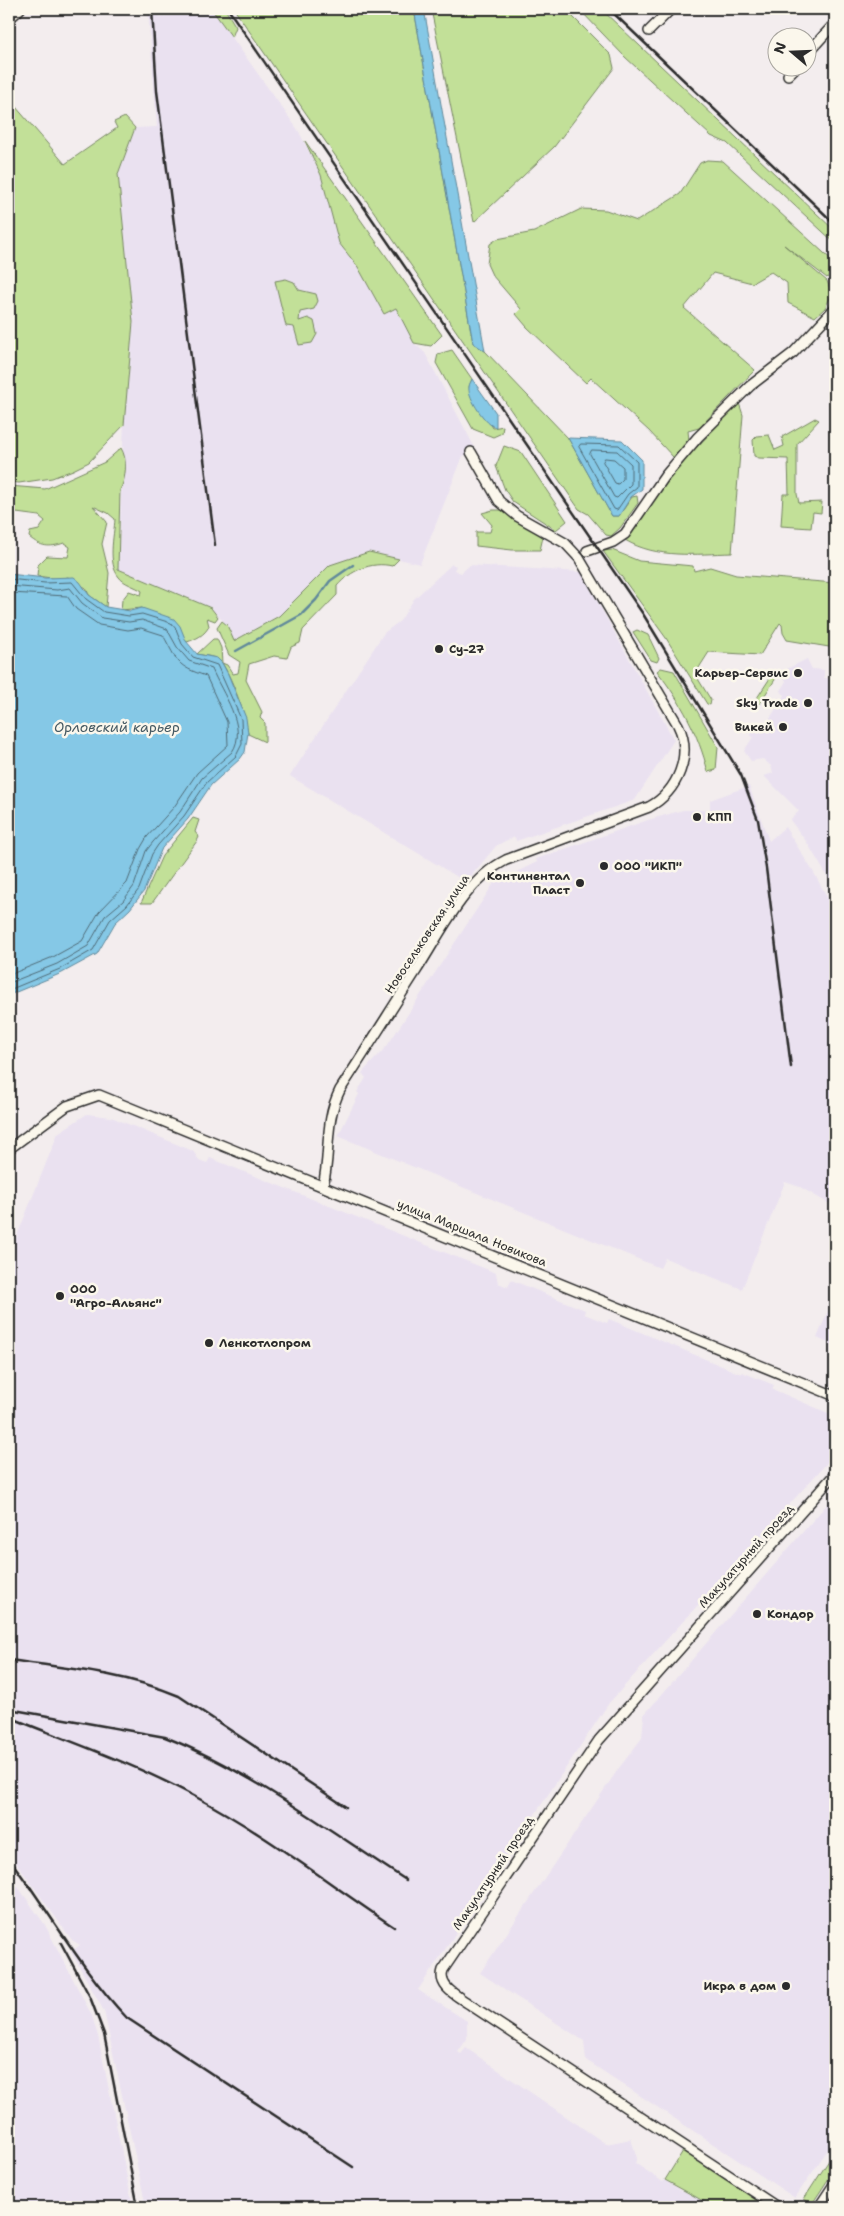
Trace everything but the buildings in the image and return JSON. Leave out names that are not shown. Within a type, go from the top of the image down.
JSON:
[{"type":"street","points":[[9,19],[20,9]]},
{"type":"street","points":[[649,31],[671,9]]},
{"type":"street","points":[[816,44],[835,24]]},
{"type":"street","points":[[587,551],[613,542],[625,534],[665,476],[698,437],[750,386],[793,353],[835,308]]},
{"type":"street","name":"Новосельковская улица","points":[[323,1186],[329,1123],[333,1104],[340,1090],[446,925],[478,880],[489,869],[506,860],[649,807],[661,800],[677,778],[685,754],[685,744],[678,725],[579,558],[565,543],[517,516],[499,502],[471,452]]},
{"type":"street","name":"улица Маршала Новикова","points":[[9,1149],[66,1106],[99,1095],[835,1396]]},
{"type":"street","name":"Макулатурный проезд","points":[[776,2207],[472,2006],[443,1985],[440,1977],[599,1740],[835,1474]]},
{"type":"street","points":[[819,2207],[835,2183]]},
{"type":"shaded area","points":[[148,9],[159,9],[160,17],[213,11],[298,130],[321,175],[339,243],[358,267],[384,314],[396,307],[414,343],[425,353],[476,450],[463,456],[420,564],[369,552],[330,565],[279,616],[234,641],[227,625],[211,608],[118,569],[125,396],[133,322],[118,174],[135,128],[157,127]]},
{"type":"shaded area","points":[[452,564],[456,566],[454,570],[461,573],[470,565],[581,572],[674,740],[635,800],[516,841],[515,837],[505,841],[496,846],[466,882],[290,776],[384,633],[400,621],[414,599]]},
{"type":"shaded area","points":[[807,659],[812,669],[824,670],[824,678],[835,679],[835,889],[806,841],[790,820],[799,811],[764,776],[773,773],[771,766],[763,759],[751,761],[744,751],[753,737],[750,735],[755,728],[761,732],[785,695],[780,691],[786,681],[781,672]]},
{"type":"shaded area","points":[[749,786],[769,841],[785,827],[814,873],[831,905],[835,901],[835,1207],[800,1187],[785,1182],[742,1289],[665,1258],[660,1268],[338,1136],[359,1094],[357,1092],[366,1078],[362,1073],[387,1046],[494,883],[537,862],[536,859],[648,820],[683,810],[710,810],[710,800]]},
{"type":"shaded area","points":[[87,1114],[111,1117],[193,1151],[199,1160],[207,1163],[210,1158],[496,1273],[498,1283],[508,1287],[511,1280],[585,1310],[584,1314],[607,1323],[609,1319],[741,1374],[742,1372],[774,1385],[772,1389],[835,1416],[835,1454],[609,1703],[418,1990],[467,2021],[467,2039],[458,2052],[461,2054],[466,2048],[606,2144],[631,2139],[637,2158],[635,2163],[663,2182],[665,2180],[682,2191],[684,2189],[714,2207],[146,2207],[104,2011],[71,1952],[80,1945],[72,1940],[9,1853],[9,1256],[58,1133]]},
{"type":"shaded area","points":[[835,1294],[835,1346],[817,1338]]},
{"type":"shaded area","points":[[835,1495],[835,2139],[795,2198],[586,2060],[584,2041],[480,1973],[619,1768],[642,1738],[644,1715]]},
{"type":"shaded area","points":[[9,1874],[45,1925],[92,2016],[98,2036],[133,2207],[9,2207]]},
{"type":"green space","points":[[187,9],[225,9],[236,27],[232,37],[213,11],[188,12]]},
{"type":"green space","points":[[234,9],[414,9],[473,343],[485,351],[568,438],[612,516],[619,516],[632,497],[637,496],[638,503],[620,528],[611,536],[606,535],[588,514],[579,509]]},
{"type":"green space","points":[[431,9],[565,9],[611,55],[614,68],[554,147],[474,222]]},
{"type":"green space","points":[[579,9],[601,9],[835,231],[835,243],[727,143],[711,136],[625,57]]},
{"type":"green space","points":[[9,99],[65,164],[117,128],[114,122],[125,117],[135,128],[118,174],[133,322],[124,425],[89,462],[52,478],[19,483],[9,482]]},
{"type":"green space","points":[[305,141],[442,335],[431,346],[414,343],[396,308],[384,314],[358,267],[339,243],[321,175]]},
{"type":"green space","points":[[707,160],[723,161],[835,263],[835,269],[827,278],[784,245],[827,281],[832,294],[825,308],[815,317],[788,303],[787,283],[771,272],[752,283],[713,273],[684,308],[755,370],[699,428],[688,431],[689,440],[674,458],[649,431],[591,378],[586,383],[527,327],[516,314],[521,309],[492,275],[487,264],[490,244],[497,239],[534,232],[581,209],[606,210],[637,221],[680,194],[700,163]]},
{"type":"green space","points":[[286,279],[294,282],[299,290],[316,294],[318,301],[314,309],[300,312],[299,321],[308,318],[314,321],[317,334],[312,343],[299,345],[294,327],[286,326],[275,281]]},
{"type":"green space","points":[[452,350],[472,379],[469,387],[493,428],[503,426],[502,433],[493,437],[473,429],[436,363],[438,354]]},
{"type":"green space","points":[[739,403],[743,415],[732,553],[663,553],[637,546],[625,540],[673,472]]},
{"type":"green space","points":[[815,418],[819,420],[797,444],[797,494],[799,503],[822,502],[821,513],[813,512],[811,528],[781,526],[783,494],[789,494],[788,459],[759,458],[754,456],[753,440],[757,436],[769,435],[775,450],[784,446],[782,437]]},
{"type":"green space","points":[[504,446],[521,452],[567,521],[556,530],[513,502],[505,490],[496,466]]},
{"type":"green space","points":[[121,448],[125,458],[125,469],[124,480],[120,490],[118,569],[211,608],[218,617],[215,621],[207,618],[209,626],[205,632],[187,642],[142,608],[121,610],[122,600],[129,591],[141,595],[142,591],[124,581],[115,571],[112,549],[115,519],[108,513],[93,506],[107,522],[102,544],[109,573],[106,607],[89,595],[86,588],[68,577],[58,579],[37,576],[38,565],[47,556],[68,557],[70,547],[64,543],[49,546],[37,543],[29,537],[30,532],[39,530],[45,521],[39,516],[9,512],[9,486],[45,489],[105,462]]},
{"type":"green space","points":[[502,510],[543,537],[540,550],[512,550],[476,546],[476,532],[490,532],[492,525],[482,513]]},
{"type":"green space","points":[[612,550],[639,561],[693,566],[694,571],[710,567],[736,575],[835,583],[835,648],[787,640],[780,623],[760,655],[709,652],[695,674],[711,700],[710,705],[707,704],[666,638],[603,551]]},
{"type":"green space","points":[[369,552],[399,559],[392,566],[369,566],[355,572],[342,581],[337,586],[337,595],[303,630],[300,643],[291,647],[287,658],[274,656],[249,664],[246,680],[262,712],[260,718],[265,723],[265,742],[248,734],[238,697],[222,663],[227,665],[233,674],[238,673],[240,662],[229,655],[217,628],[222,621],[227,625],[234,641],[279,616],[330,565]]},
{"type":"green space","points":[[637,630],[648,635],[659,658],[657,662],[651,660],[633,632]]},
{"type":"green space","points":[[213,639],[217,639],[221,648],[222,663],[214,658],[197,654]]},
{"type":"green space","points":[[661,668],[674,671],[718,747],[716,770],[708,772],[688,719],[657,671]]},
{"type":"green space","points":[[774,672],[778,675],[759,704],[755,701]]},
{"type":"green space","points":[[193,818],[199,820],[195,832],[199,837],[197,841],[152,903],[141,903],[162,856]]},
{"type":"green space","points":[[683,2151],[766,2207],[714,2207],[665,2180]]},
{"type":"green space","points":[[835,2151],[835,2169],[812,2204],[804,2199]]},
{"type":"water","points":[[414,9],[424,9],[485,351],[473,343]]},
{"type":"water","points":[[472,379],[496,413],[496,427],[492,426],[483,417],[474,404],[469,392]]},
{"type":"water","points":[[568,438],[622,440],[642,460],[642,489],[631,497],[619,516],[612,516]]},
{"type":"water","name":"Орловский карьер","points":[[9,574],[45,578],[74,577],[89,595],[106,607],[130,611],[142,608],[174,619],[180,626],[186,641],[197,654],[217,658],[222,663],[246,718],[248,733],[245,752],[240,759],[211,785],[188,819],[162,848],[144,891],[130,909],[115,923],[97,954],[62,973],[9,995]]},
{"type":"waterway","points":[[236,651],[301,615],[316,600],[330,581],[353,565]]},
{"type":"railway","points":[[152,9],[157,91],[215,545]]},
{"type":"railway","points":[[228,9],[643,614],[741,775],[758,820],[766,868],[791,1067]]},
{"type":"railway","points":[[609,9],[835,224]]},
{"type":"railway","points":[[9,1660],[116,1677],[158,1688],[179,1696],[346,1807]]},
{"type":"railway","points":[[9,1709],[165,1737],[227,1766],[258,1784],[406,1880]]},
{"type":"railway","points":[[9,1717],[172,1784],[220,1810],[271,1842],[394,1927]]},
{"type":"railway","points":[[9,1858],[31,1889]]},
{"type":"railway","points":[[28,1884],[87,1970],[127,2018],[353,2167]]},
{"type":"railway","points":[[61,1943],[90,1997],[104,2034],[138,2207]]},
{"type":"place","name":"Су-27","points":[[439,649]]},
{"type":"place","name":"Карьер-Сервис","points":[[798,673]]},
{"type":"place","name":"Sky Trade","points":[[808,703]]},
{"type":"place","name":"Викей","points":[[783,727]]},
{"type":"place","name":"КПП","points":[[697,817]]},
{"type":"place","name":"ООО \"ИКП\"","points":[[604,866]]},
{"type":"place","name":"Континентал Пласт","points":[[580,883]]},
{"type":"place","name":"ООО \"Агро-Альянс\"","points":[[60,1296]]},
{"type":"place","name":"Ленкотлопром","points":[[209,1343]]},
{"type":"place","name":"Кондор","points":[[757,1614]]},
{"type":"place","name":"Икра в дом","points":[[786,1986]]}]
